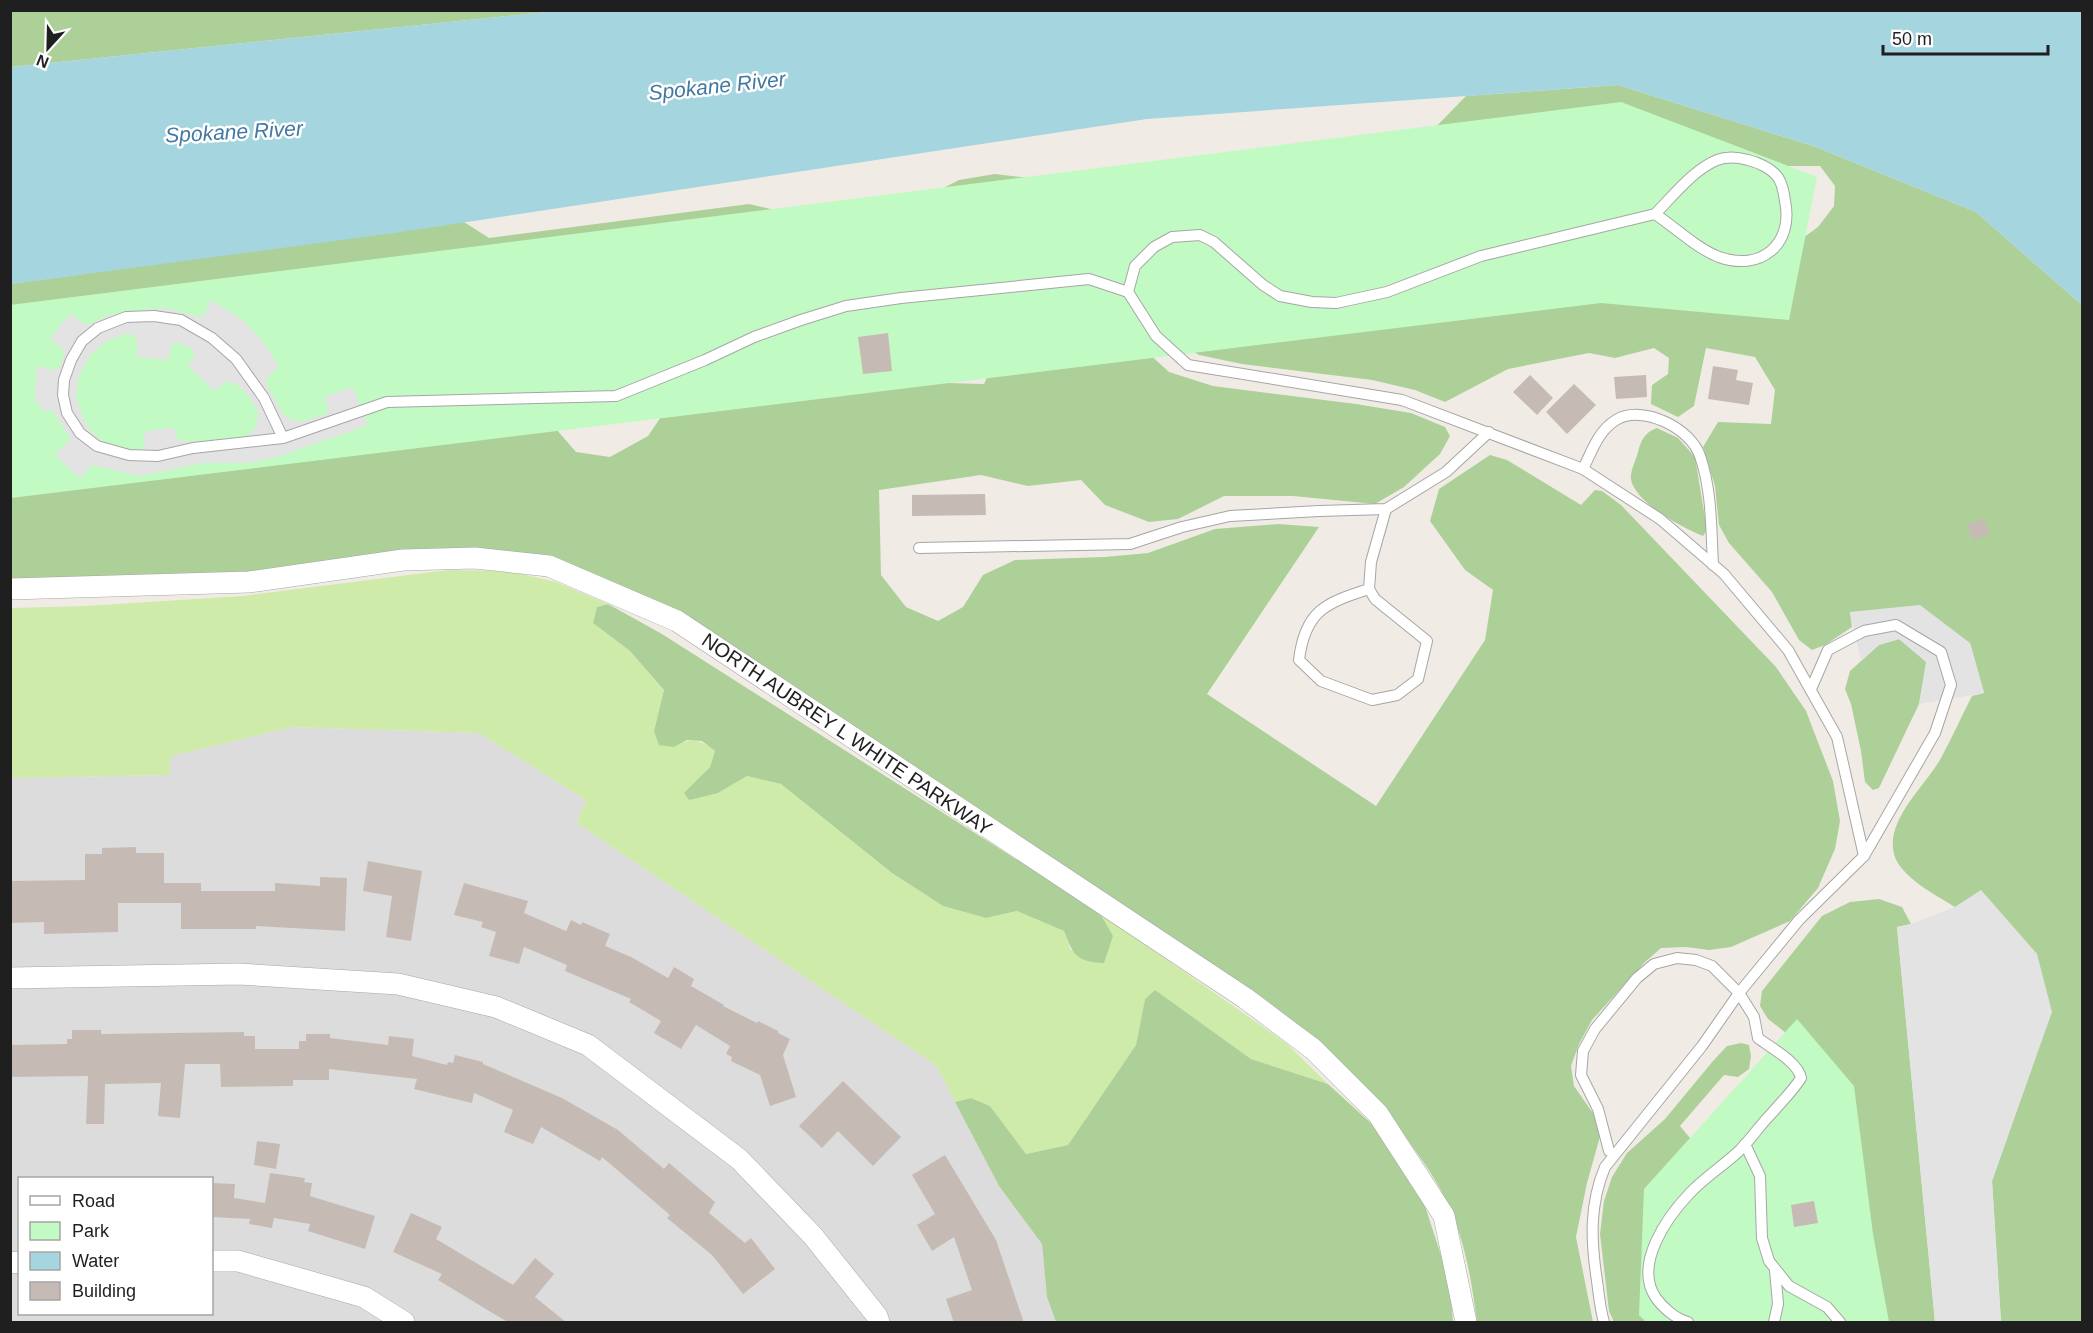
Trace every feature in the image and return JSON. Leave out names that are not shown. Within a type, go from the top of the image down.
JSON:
[{"type":"street","name":"NORTH AUBREY L WHITE PARKWAY","points":[[10,589],[249,582],[402,560],[475,558],[549,566],[677,621],[1245,998],[1313,1049],[1378,1114],[1443,1216],[1466,1323]]},
{"type":"street","points":[[10,978],[239,974],[398,984],[496,1007],[588,1045],[739,1159],[813,1236],[877,1316],[879,1323]]},
{"type":"street","points":[[213,1262],[238,1261],[363,1297],[404,1323]]},
{"type":"lane","points":[[1128,292],[1135,266],[1154,246],[1172,237],[1188,234],[1200,235],[1214,242],[1263,285],[1280,296],[1312,302],[1336,303],[1387,292],[1481,256],[1655,214],[1700,171],[1717,160],[1734,156],[1757,162],[1776,175],[1783,190],[1786,227],[1778,244],[1767,256],[1737,260],[1719,257],[1655,214]]},
{"type":"lane","points":[[283,438],[258,388],[236,359],[212,338],[181,320],[154,316],[126,317],[98,328],[82,341],[71,360],[64,380],[63,395],[67,413],[80,433],[97,446],[129,456],[158,456],[193,448],[283,438],[387,402],[616,396],[705,360],[754,337],[846,306],[1089,279],[1128,292],[1156,336],[1188,365],[1402,400],[1583,469],[1660,519],[1724,574],[1788,650],[1838,736],[1864,856]]},
{"type":"lane","points":[[1583,469],[1602,431],[1617,419],[1634,415],[1659,419],[1682,430],[1700,453],[1709,491],[1713,565]]},
{"type":"lane","points":[[919,548],[1131,544],[1182,526],[1230,516],[1386,509],[1446,472],[1489,432]]},
{"type":"lane","points":[[1369,589],[1330,603],[1310,621],[1302,639],[1299,660],[1321,681],[1371,700],[1397,695],[1418,679],[1426,641],[1375,598],[1369,589],[1371,562],[1386,509]]},
{"type":"lane","points":[[1604,1323],[1592,1238],[1592,1210],[1598,1183],[1605,1167],[1702,1047],[1739,993],[1799,920],[1864,856],[1935,733],[1951,685],[1941,652],[1896,625],[1864,631],[1828,650],[1810,689]]},
{"type":"lane","points":[[1608,1151],[1598,1109],[1581,1075],[1583,1050],[1595,1029],[1637,978],[1654,963],[1677,958],[1696,960],[1712,966],[1739,993],[1754,1017],[1758,1038],[1795,1064],[1801,1078],[1784,1102],[1771,1113],[1745,1144],[1690,1193],[1665,1225],[1652,1248],[1648,1276],[1652,1292],[1660,1304],[1688,1323]]},
{"type":"lane","points":[[1745,1144],[1760,1176],[1762,1238],[1769,1261],[1790,1286],[1827,1307],[1840,1323]]},
{"type":"lane","points":[[1774,1323],[1778,1304],[1775,1269]]},
{"type":"shaded area","points":[[211,300],[243,320],[265,344],[279,367],[267,377],[267,386],[284,416],[295,421],[305,421],[326,414],[328,408],[324,397],[353,387],[368,425],[280,456],[249,463],[202,463],[140,476],[92,465],[80,478],[55,454],[69,441],[69,436],[52,410],[42,412],[40,403],[35,402],[37,366],[53,370],[59,368],[64,355],[62,348],[50,340],[61,324],[71,313],[83,324],[90,324],[110,315],[166,308],[199,317],[204,315]],"holes":[[[125,334],[133,335],[137,340],[137,357],[168,360],[171,346],[178,342],[193,349],[194,356],[188,366],[214,391],[225,382],[236,383],[250,398],[258,412],[256,427],[246,438],[187,442],[177,439],[174,427],[143,432],[144,447],[137,451],[103,442],[89,429],[82,415],[76,397],[79,375],[91,354],[106,341]]]},
{"type":"shaded area","points":[[1920,605],[1970,643],[1984,693],[1919,704],[1926,662],[1899,639],[1878,645],[1861,661],[1850,612]]},
{"type":"shaded area","points":[[292,727],[479,733],[586,800],[577,823],[937,1066],[999,1186],[1042,1244],[1047,1297],[1056,1322],[11,1322],[10,778],[168,775],[171,756]]},
{"type":"shaded area","points":[[1981,890],[2037,954],[2052,1012],[1992,1181],[2001,1322],[1935,1322],[1897,927],[1955,907]]},
{"type":"green space","points":[[11,10],[556,11],[11,67]]},
{"type":"green space","points":[[1618,85],[1816,147],[1976,212],[2082,305],[2082,1322],[2001,1322],[1992,1181],[2051,1012],[1981,891],[1955,907],[1911,878],[1903,870],[1894,854],[1895,828],[1901,816],[1941,758],[1972,696],[1984,693],[1970,643],[1850,612],[1852,627],[1825,645],[1812,650],[1799,640],[1772,592],[1729,543],[1719,525],[1715,486],[1703,447],[1718,422],[1771,424],[1775,390],[1755,357],[1706,348],[1694,406],[1678,417],[1651,404],[1652,385],[1668,374],[1669,358],[1654,348],[1615,358],[1589,353],[1508,369],[1445,402],[1415,390],[1372,380],[1242,364],[1199,355],[1169,337],[1779,255],[1818,227],[1834,206],[1835,186],[1820,166],[1779,166],[11,390],[10,284],[464,222],[489,238],[749,204],[784,212],[928,196],[959,180],[995,174],[1065,182],[1427,136],[1466,96]]},
{"type":"green space","points":[[1621,102],[1817,177],[1789,320],[1601,303],[11,498],[10,305]]},
{"type":"green space","points":[[1022,302],[1147,352],[1169,372],[1213,386],[1411,413],[1445,427],[1450,436],[1440,454],[1404,487],[1375,504],[1293,496],[1224,496],[1178,519],[1149,522],[1105,505],[1081,480],[1028,486],[981,475],[879,490],[881,575],[906,607],[938,621],[963,607],[983,575],[1015,560],[1148,553],[1215,529],[1278,524],[1319,527],[1207,694],[1376,806],[1485,640],[1493,590],[1465,570],[1430,521],[1439,489],[1490,455],[1507,460],[1581,505],[1595,490],[1602,491],[1621,505],[1776,667],[1806,711],[1833,781],[1840,821],[1835,849],[1818,888],[1790,921],[1731,947],[1709,950],[1686,947],[1661,948],[1644,963],[1592,1020],[1579,1044],[1571,1066],[1574,1086],[1595,1116],[1601,1133],[1587,1183],[1576,1237],[1593,1322],[1477,1322],[1471,1279],[1451,1211],[1429,1170],[1383,1107],[806,696],[551,562],[11,586],[10,457],[543,414],[576,452],[610,457],[648,436],[679,390],[909,382],[984,384]]},
{"type":"green space","points":[[1657,428],[1678,438],[1695,457],[1707,530],[1703,536],[1661,513],[1634,488],[1631,473],[1641,444],[1647,434]]},
{"type":"green space","points":[[448,570],[509,571],[556,582],[608,604],[597,607],[593,623],[630,651],[664,690],[654,731],[674,747],[695,741],[715,751],[710,767],[685,793],[718,793],[747,776],[781,784],[892,873],[943,906],[986,918],[1017,911],[1064,931],[1071,951],[1099,912],[1286,1043],[1328,1084],[1251,1059],[1155,991],[1145,999],[1136,1045],[1068,1145],[1026,1154],[990,1106],[971,1098],[955,1102],[937,1066],[577,823],[586,800],[479,733],[292,727],[171,756],[169,775],[11,778],[10,608],[86,606],[243,596]]},
{"type":"green space","points":[[608,604],[662,634],[1099,912],[1113,936],[1104,963],[1082,959],[1073,951],[1064,931],[1017,911],[986,918],[943,906],[892,873],[781,784],[747,776],[718,793],[689,800],[684,793],[710,767],[715,751],[702,741],[687,740],[674,747],[659,745],[654,731],[664,690],[630,651],[593,623],[597,607]]},
{"type":"green space","points":[[1899,639],[1927,662],[1919,704],[1879,788],[1873,790],[1865,782],[1851,704],[1845,689],[1850,671],[1879,645]]},
{"type":"green space","points":[[1879,899],[1902,907],[1911,924],[1897,927],[1935,1322],[1854,1322],[1795,1040],[1768,1019],[1760,1006],[1762,991],[1822,916],[1850,902]]},
{"type":"green space","points":[[1155,990],[1251,1059],[1328,1084],[1374,1126],[1425,1206],[1450,1283],[1453,1322],[1056,1322],[1047,1297],[1042,1244],[999,1186],[955,1102],[971,1098],[990,1106],[1026,1154],[1068,1145],[1136,1045],[1145,999]]},
{"type":"green space","points":[[1797,1019],[1854,1086],[1873,1234],[1889,1322],[1646,1322],[1639,1315],[1644,1189]]},
{"type":"green space","points":[[1741,1043],[1749,1045],[1751,1056],[1749,1069],[1738,1077],[1724,1075],[1680,1126],[1694,1143],[1677,1322],[1614,1322],[1609,1311],[1600,1234],[1604,1201],[1612,1177],[1627,1153],[1665,1119],[1727,1046]]},
{"type":"water","name":"Spokane River","points":[[556,11],[2082,11],[2082,305],[1976,212],[1816,147],[1618,85],[1147,119],[394,233],[11,284],[11,67]]},
{"type":"building","points":[[888,333],[892,371],[863,374],[858,337]]},
{"type":"building","points":[[1713,366],[1738,370],[1736,380],[1753,383],[1749,405],[1708,399]]},
{"type":"building","points":[[1530,375],[1553,398],[1537,415],[1513,392]]},
{"type":"building","points":[[1646,375],[1647,397],[1616,399],[1614,377]]},
{"type":"building","points":[[1574,384],[1596,405],[1567,434],[1546,412]]},
{"type":"building","points":[[985,494],[986,515],[912,516],[912,495]]},
{"type":"building","points":[[1984,518],[1990,534],[1973,540],[1967,524]]},
{"type":"building","points":[[136,847],[136,853],[164,853],[164,883],[201,883],[201,891],[275,891],[275,883],[320,886],[320,877],[347,878],[345,931],[256,926],[256,929],[181,929],[181,903],[118,903],[118,932],[44,934],[44,922],[10,923],[10,881],[85,880],[85,854],[102,854],[102,848]]},
{"type":"building","points":[[368,861],[422,871],[411,941],[386,937],[392,896],[363,891]]},
{"type":"building","points":[[464,883],[528,901],[524,913],[566,931],[571,920],[581,925],[582,922],[610,934],[605,946],[631,957],[668,978],[674,967],[694,979],[691,986],[723,1006],[778,1031],[790,1039],[783,1055],[796,1097],[770,1106],[760,1075],[731,1061],[732,1057],[726,1054],[730,1046],[696,1025],[681,1049],[654,1033],[661,1021],[629,1002],[631,999],[565,971],[567,965],[524,947],[519,964],[489,956],[496,932],[481,927],[483,922],[454,915]]},
{"type":"building","points":[[72,1030],[101,1030],[101,1034],[244,1032],[244,1036],[255,1036],[255,1049],[299,1049],[299,1041],[306,1041],[306,1034],[330,1034],[330,1038],[388,1045],[389,1036],[414,1039],[412,1056],[447,1065],[448,1062],[453,1063],[455,1055],[483,1062],[483,1064],[562,1098],[618,1130],[664,1169],[669,1163],[715,1202],[709,1213],[745,1243],[751,1238],[775,1269],[743,1294],[712,1255],[667,1218],[670,1215],[602,1157],[600,1161],[541,1127],[533,1144],[504,1132],[513,1110],[474,1093],[472,1103],[414,1089],[417,1079],[329,1069],[329,1080],[293,1080],[293,1086],[221,1087],[220,1064],[185,1064],[180,1118],[158,1116],[161,1083],[105,1084],[104,1124],[86,1124],[88,1076],[10,1077],[10,1045],[67,1044],[67,1039],[72,1039]]},
{"type":"building","points":[[843,1081],[901,1137],[873,1166],[838,1131],[822,1148],[799,1126]]},
{"type":"building","points":[[257,1141],[280,1144],[276,1169],[254,1165]]},
{"type":"building","points":[[945,1155],[996,1240],[1024,1323],[954,1323],[946,1299],[972,1290],[954,1237],[932,1251],[917,1225],[935,1214],[912,1175]]},
{"type":"building","points":[[270,1173],[305,1178],[304,1182],[312,1183],[310,1196],[375,1216],[365,1249],[308,1231],[310,1224],[274,1218],[272,1228],[249,1224],[250,1219],[213,1217],[213,1183],[235,1184],[234,1198],[265,1203]]},
{"type":"building","points":[[1814,1201],[1818,1223],[1794,1227],[1791,1205]]},
{"type":"building","points":[[411,1213],[442,1227],[436,1239],[513,1285],[535,1258],[554,1274],[535,1297],[567,1323],[509,1323],[438,1280],[442,1274],[393,1252]]}]
